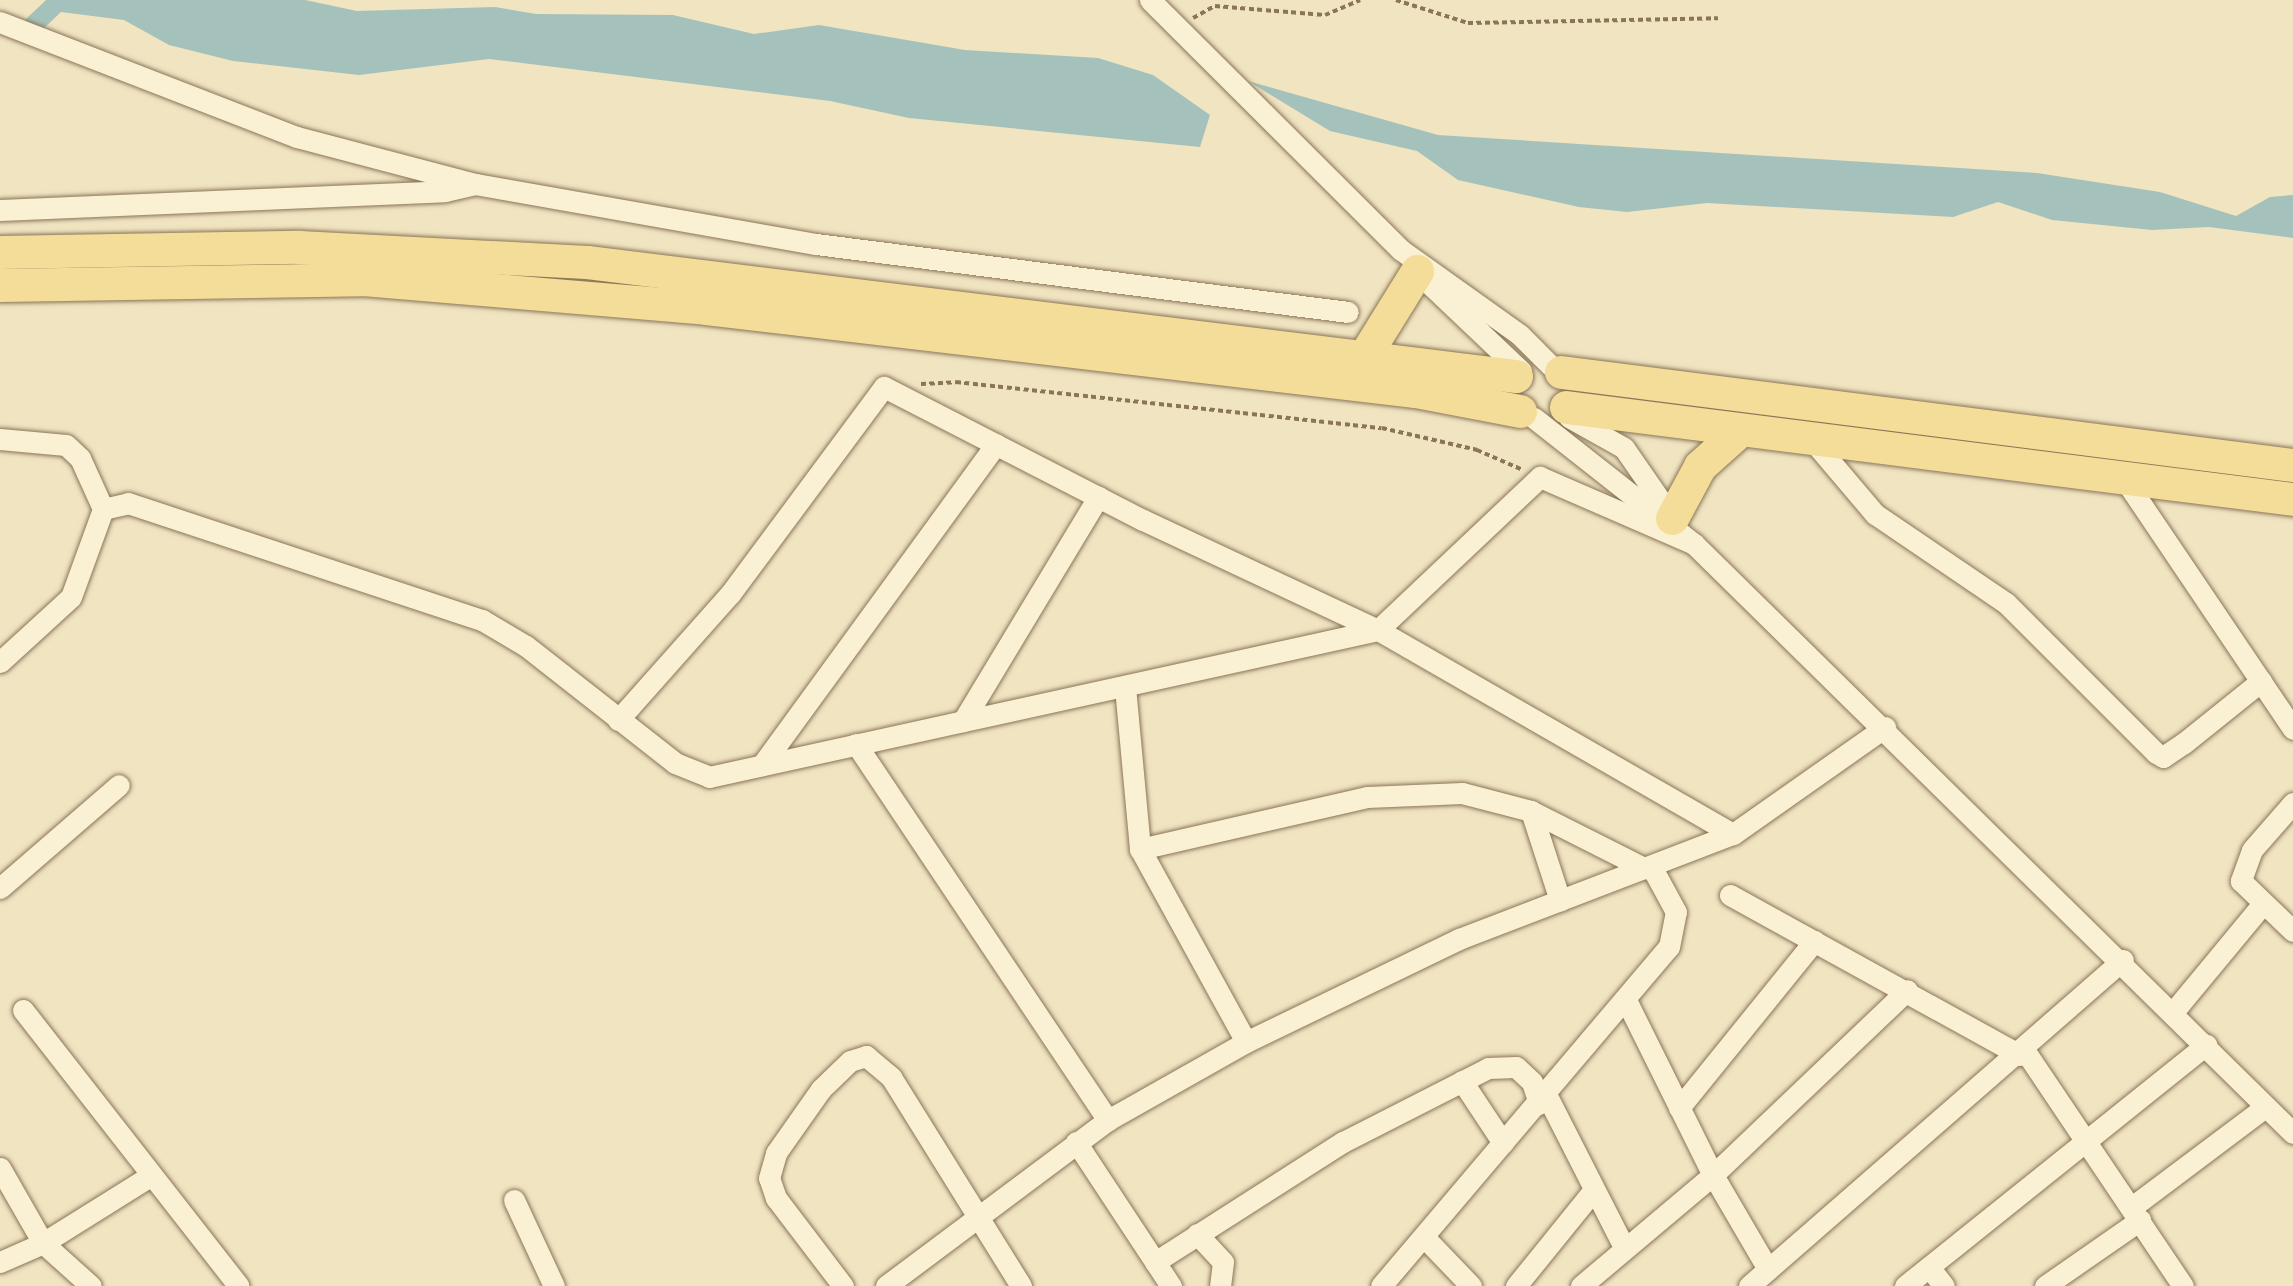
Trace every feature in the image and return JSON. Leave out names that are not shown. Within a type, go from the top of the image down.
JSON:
[{"type":"main road","points":[[0,252],[299,247],[505,255],[1365,355],[1537,371],[2293,466]]},
{"type":"main road","points":[[1365,355],[1409,260]]},
{"type":"main road","points":[[0,285],[363,279],[706,308],[1415,391],[1545,413],[1738,432],[2293,499]]},
{"type":"main road","points":[[1537,371],[1513,391],[1545,413]]},
{"type":"main road","points":[[1537,371],[1569,392],[1545,413]]},
{"type":"main road","points":[[1673,521],[1700,466],[1738,432]]},
{"type":"street","points":[[1150,0],[1409,260],[1537,371]]},
{"type":"street","points":[[0,22],[297,137],[475,184],[816,244],[1348,312]]},
{"type":"street","points":[[0,210],[445,191],[475,184]]},
{"type":"street","points":[[1409,260],[1520,335],[1537,371]]},
{"type":"street","points":[[618,720],[712,616],[884,387],[1098,497],[1378,630],[1732,834]]},
{"type":"street","points":[[1545,413],[1673,521]]},
{"type":"street","points":[[1545,413],[1616,441],[1673,521],[1694,544],[2123,960],[2264,1108],[2293,1133]]},
{"type":"street","points":[[0,439],[66,445],[80,458],[103,509],[71,597],[0,662]]},
{"type":"street","points":[[1813,441],[1875,514],[2006,603],[2156,753],[2164,757],[2260,681]]},
{"type":"street","points":[[762,765],[996,444]]},
{"type":"street","points":[[103,509],[143,506],[449,606],[511,635],[618,720],[696,775],[762,765],[1378,630],[1540,477],[1694,544]]},
{"type":"street","points":[[2125,480],[2293,729]]},
{"type":"street","points":[[963,721],[1098,497]]},
{"type":"street","points":[[1125,687],[1140,849],[1246,1042]]},
{"type":"street","points":[[887,1286],[975,1215],[1108,1120],[1246,1042],[1459,939],[1732,834],[1885,727]]},
{"type":"street","points":[[856,744],[1108,1120]]},
{"type":"street","points":[[0,888],[119,785]]},
{"type":"street","points":[[1140,849],[1406,793],[1462,793],[1531,811],[1648,867],[1678,923],[1670,947],[1426,1238],[1381,1286]]},
{"type":"street","points":[[2293,803],[2243,867],[2243,887],[2261,906],[2293,931]]},
{"type":"street","points":[[1531,811],[1560,900]]},
{"type":"street","points":[[1730,895],[2022,1053],[2086,1136],[2183,1286]]},
{"type":"street","points":[[2174,1011],[2261,906]]},
{"type":"street","points":[[1679,1108],[1814,941]]},
{"type":"street","points":[[1626,1000],[1713,1175],[1756,1281],[2022,1053],[2123,960]]},
{"type":"street","points":[[1581,1286],[1624,1247],[1713,1175],[1907,990]]},
{"type":"street","points":[[23,1010],[239,1286]]},
{"type":"street","points":[[1905,1286],[2086,1136],[2206,1045]]},
{"type":"street","points":[[843,1286],[776,1198],[769,1178],[776,1153],[821,1089],[856,1058],[883,1066],[1021,1286]]},
{"type":"street","points":[[1155,1262],[1343,1142],[1462,1081],[1509,1064],[1532,1082],[1624,1247]]},
{"type":"street","points":[[1462,1081],[1503,1143]]},
{"type":"street","points":[[2045,1286],[2264,1108]]},
{"type":"street","points":[[1076,1142],[1171,1286]]},
{"type":"street","points":[[0,1168],[43,1243],[91,1286]]},
{"type":"street","points":[[0,1262],[43,1243],[152,1175]]},
{"type":"street","points":[[1516,1286],[1593,1191]]},
{"type":"street","points":[[514,1200],[554,1286]]},
{"type":"street","points":[[1197,1234],[1223,1262],[1220,1286]]},
{"type":"street","points":[[1426,1238],[1471,1286]]},
{"type":"street","points":[[1929,1268],[1944,1286]]},
{"type":"path","points":[[1176,28],[1214,6],[1325,15],[1360,0]]},
{"type":"path","points":[[1396,0],[1468,23],[1718,18]]},
{"type":"path","points":[[884,387],[956,382],[1382,428],[1477,450],[1540,477]]},
{"type":"water","points":[[46,0],[305,0],[357,11],[495,7],[536,14],[673,15],[754,34],[819,25],[965,50],[1098,58],[1153,75],[1210,115],[1200,147],[909,118],[830,101],[489,59],[359,75],[233,61],[169,45],[124,20],[61,12],[39,33],[25,20]]},
{"type":"water","points":[[1248,81],[1438,135],[2037,173],[2160,192],[2236,216],[2270,197],[2293,195],[2293,238],[2209,227],[2152,230],[2052,220],[1998,202],[1953,217],[1707,203],[1627,212],[1579,207],[1458,180],[1417,151],[1330,131]]}]
